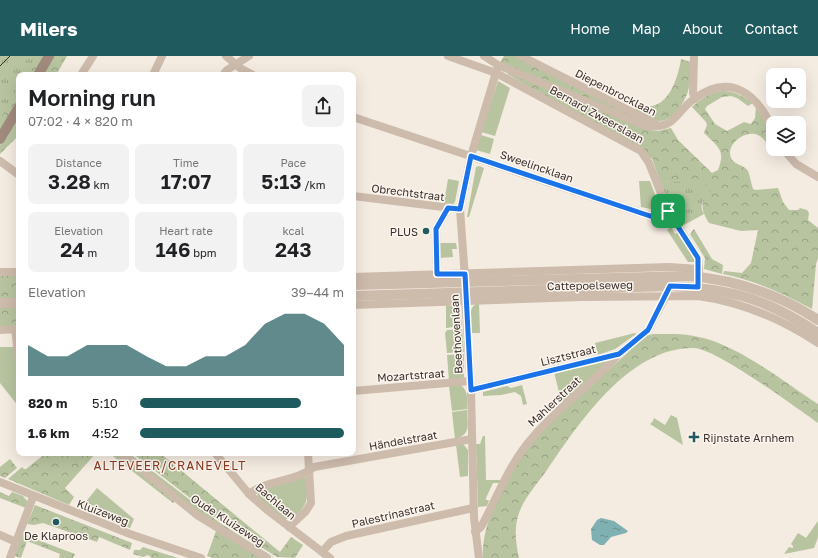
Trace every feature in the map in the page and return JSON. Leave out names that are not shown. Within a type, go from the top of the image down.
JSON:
[{"type":"main road","points":[[40,72],[49,56]]},
{"type":"main road","points":[[0,139],[16,112]]},
{"type":"street","points":[[84,72],[93,56]]},
{"type":"street","points":[[154,72],[162,56]]},
{"type":"street","points":[[226,56],[235,65],[248,72]]},
{"type":"street","points":[[227,72],[249,56]]},
{"type":"street","name":"Bernard Zweerslaan","points":[[448,56],[497,69],[641,151],[649,163],[668,211],[698,258],[698,287]]},
{"type":"street","name":"Diepenbrocklaan","points":[[484,56],[497,69],[640,124],[659,126],[672,122],[695,99],[715,89],[727,88],[741,90],[748,94],[760,104],[766,116]]},
{"type":"street","name":"Diepenbrocklaan","points":[[521,56],[659,126]]},
{"type":"street","points":[[694,56],[693,92],[695,99]]},
{"type":"street","name":"Beethovenlaan","points":[[479,558],[473,508],[471,390],[460,209],[471,156],[497,69]]},
{"type":"street","name":"Sweelincklaan","points":[[356,118],[650,216],[656,217],[668,211]]},
{"type":"street","points":[[789,156],[796,164],[818,177]]},
{"type":"street","points":[[0,161],[16,173]]},
{"type":"street","name":"Obrechtstraat","points":[[356,196],[460,209]]},
{"type":"street","points":[[437,274],[436,229],[448,208]]},
{"type":"street","name":"Cattepoelseweg","points":[[356,285],[465,278],[684,268],[764,293],[792,305],[818,320]]},
{"type":"street","points":[[0,272],[16,272]]},
{"type":"street","name":"Cattepoelseweg","points":[[356,277],[437,274],[465,278],[668,275],[699,272]]},
{"type":"street","points":[[668,275],[670,277],[668,291]]},
{"type":"street","name":"Cattepoelseweg","points":[[356,296],[465,297],[668,291],[698,287],[719,290],[759,301],[796,318],[818,333]]},
{"type":"street","name":"Cattepoelseweg","points":[[668,291],[717,299],[744,306],[776,318],[818,343]]},
{"type":"street","name":"Lisztstraat","points":[[471,390],[619,354],[648,330],[668,291]]},
{"type":"street","name":"Cattepoelseweg","points":[[356,305],[465,297]]},
{"type":"street","points":[[0,303],[16,303]]},
{"type":"street","points":[[0,330],[16,329]]},
{"type":"street","name":"Mahlerstraat","points":[[475,532],[481,527],[505,478],[532,438],[545,423],[607,368],[619,354]]},
{"type":"street","name":"Mozartstraat","points":[[356,391],[470,381]]},
{"type":"street","name":"Händelstraat","points":[[249,494],[257,488],[309,470],[314,466],[472,439]]},
{"type":"street","name":"Oude Kluizeweg","points":[[125,456],[197,515],[267,558]]},
{"type":"street","name":"Bachlaan","points":[[217,456],[249,494],[330,558]]},
{"type":"street","points":[[289,527],[306,511],[311,503],[308,456]]},
{"type":"street","name":"Kluizeweg","points":[[0,482],[33,497],[130,534],[200,558]]},
{"type":"street","points":[[10,558],[33,497]]},
{"type":"street","name":"Palestrinastraat","points":[[322,552],[331,542],[346,536],[462,509],[473,508]]},
{"type":"street","points":[[0,535],[16,542]]},
{"type":"green space","points":[[0,56],[37,56],[28,72],[16,72],[16,92],[0,119]]},
{"type":"green space","points":[[17,56],[45,56],[36,72],[16,72],[16,106],[0,133],[0,74]]},
{"type":"green space","points":[[52,56],[67,56],[58,72],[42,72]]},
{"type":"green space","points":[[504,56],[517,56],[647,123],[500,63]]},
{"type":"green space","points":[[681,59],[691,62],[690,81],[686,97],[675,113],[665,120],[657,121],[637,112],[632,102],[643,106],[653,106],[661,102],[667,96],[676,79]]},
{"type":"green space","points":[[508,73],[650,130],[658,131],[671,128],[678,140],[712,173],[718,170],[721,153],[717,146],[704,133],[707,125],[706,122],[692,107],[707,96],[715,92],[722,91],[744,97],[753,103],[748,106],[737,98],[731,96],[722,97],[707,106],[705,109],[715,124],[727,131],[744,122],[751,124],[755,118],[756,107],[766,119],[766,143],[758,135],[745,135],[733,144],[730,152],[731,157],[734,162],[746,168],[753,189],[778,188],[783,202],[789,210],[798,210],[800,208],[807,210],[809,213],[808,220],[818,228],[818,258],[816,264],[812,309],[769,288],[723,274],[724,271],[742,273],[751,263],[758,230],[741,231],[709,223],[703,208],[706,185],[660,181],[652,158],[507,74]]},
{"type":"green space","points":[[498,81],[510,88],[495,136],[481,132]]},
{"type":"green space","points":[[16,117],[16,138],[0,154],[0,145]]},
{"type":"green space","points":[[481,135],[494,139],[490,154],[476,150]]},
{"type":"green space","points":[[479,166],[484,168],[469,217],[467,217],[476,167]]},
{"type":"green space","points":[[448,179],[459,181],[455,202],[453,204],[444,203]]},
{"type":"green space","points":[[639,181],[650,181],[659,205],[655,210],[641,207]]},
{"type":"green space","points":[[660,181],[701,183],[710,187],[711,196],[705,199],[702,203],[702,211],[704,214],[684,225],[668,202]]},
{"type":"green space","points":[[671,227],[675,234],[679,232],[696,262],[688,262],[667,230]]},
{"type":"green space","points":[[694,229],[712,259],[723,265],[722,274],[704,269],[705,258],[690,234]]},
{"type":"green space","points":[[440,243],[456,243],[457,249],[452,249],[453,257],[440,258]]},
{"type":"green space","points":[[0,275],[16,276],[16,299],[0,300]]},
{"type":"green space","points":[[479,303],[480,333],[472,333],[470,315],[472,308]]},
{"type":"green space","points":[[446,305],[460,307],[462,326],[446,328]]},
{"type":"green space","points":[[0,307],[16,307],[16,325],[0,327]]},
{"type":"green space","points":[[462,329],[464,352],[447,353],[445,333],[447,330]]},
{"type":"green space","points":[[636,334],[615,349],[598,355],[595,343]]},
{"type":"green space","points":[[653,334],[682,334],[699,337],[730,348],[745,356],[818,404],[818,423],[756,380],[720,358],[694,348],[670,351],[648,360],[627,374],[590,410],[574,431],[520,510],[516,532],[519,558],[483,558],[483,543],[486,528],[492,512],[507,480],[525,452],[544,428],[556,416],[646,336]]},
{"type":"green space","points":[[0,347],[14,347],[16,357],[16,403],[0,383]]},
{"type":"green space","points":[[464,354],[464,377],[462,379],[449,381],[447,355]]},
{"type":"green space","points":[[606,361],[607,363],[562,404],[554,372]]},
{"type":"green space","points":[[460,385],[466,392],[467,409],[452,411],[449,386]]},
{"type":"green space","points":[[522,385],[527,404],[523,405],[521,396],[515,392],[501,395],[483,396],[483,392],[507,386],[511,388]]},
{"type":"green space","points":[[467,410],[468,424],[466,432],[455,439],[452,412]]},
{"type":"green space","points":[[671,415],[677,418],[683,445],[650,424],[654,418],[665,425]]},
{"type":"green space","points":[[483,436],[485,436],[486,480],[501,480],[499,483],[493,483],[486,498],[486,500],[489,500],[487,506],[478,507],[476,444],[480,444]]},
{"type":"green space","points":[[463,444],[468,450],[468,476],[460,477],[456,445]]},
{"type":"green space","points":[[42,456],[93,456],[65,488],[74,497],[69,505],[8,479],[22,467],[26,469]]},
{"type":"green space","points":[[113,456],[121,456],[175,502],[173,503]]},
{"type":"green space","points":[[129,456],[133,456],[220,523],[275,558],[242,541],[198,513]]},
{"type":"green space","points":[[136,456],[164,456],[280,552],[291,537],[303,545],[295,558],[277,557],[221,522]]},
{"type":"green space","points":[[10,459],[17,468],[5,478],[0,476],[0,467]]},
{"type":"green space","points":[[304,476],[307,480],[306,502],[302,510],[292,519],[282,519],[257,497],[258,491]]},
{"type":"green space","points":[[97,488],[134,519],[130,528],[80,509]]},
{"type":"green space","points":[[0,492],[9,496],[12,492],[23,496],[28,502],[26,508],[0,498]]},
{"type":"green space","points":[[35,505],[132,543],[130,550],[99,537],[97,542],[43,523],[34,525],[27,524]]},
{"type":"green space","points":[[818,521],[818,537],[814,548],[784,554],[789,547],[793,548],[791,544],[798,533],[806,538]]},
{"type":"green space","points":[[216,531],[262,558],[212,558],[207,556]]},
{"type":"green space","points":[[22,534],[75,554],[73,558],[59,558],[60,554],[27,541],[21,558],[14,556]]},
{"type":"green space","points":[[143,547],[178,558],[152,558],[148,555],[143,557],[133,554],[134,550],[140,550]]},
{"type":"water","points":[[601,518],[614,521],[628,531],[626,533],[611,537],[604,545],[600,545],[592,540],[591,529],[597,520]]},
{"type":"tram line","points":[[0,66],[10,56]]},
{"type":"place","name":"PLUS","points":[[426,231]]},
{"type":"place","name":"Rijnstate Arnhem","points":[[694,437]]},
{"type":"place","name":"De Klaproos","points":[[56,522]]},
{"type":"district","name":"ALTEVEER/CRANEVELT","points":[[170,465]]},
{"type":"route","points":[[471,156],[653,217],[668,211],[698,258],[698,287],[670,286],[648,330],[619,354],[471,390],[465,274],[437,274],[436,229],[448,208],[460,209],[471,156]]}]
